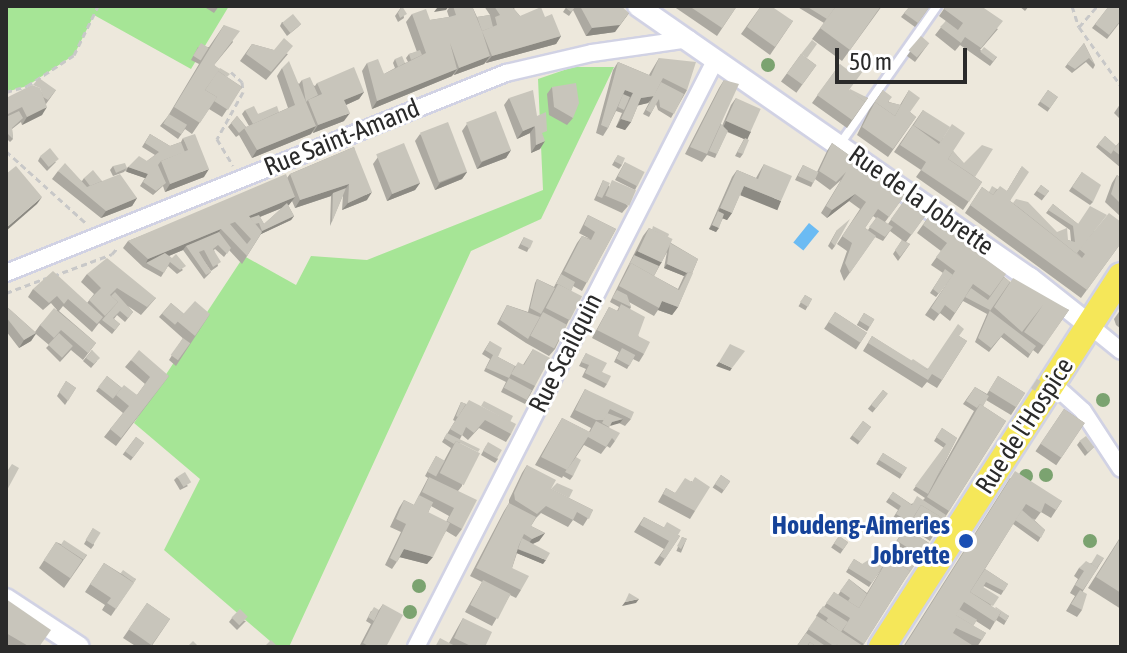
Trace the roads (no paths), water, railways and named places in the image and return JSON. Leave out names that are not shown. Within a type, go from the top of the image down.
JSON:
[{"type":"main road","name":"Rue de l'Hospice","points":[[882,647],[1121,276]]},
{"type":"street","name":"Rue de la Jobrette","points":[[638,6],[840,144],[1121,351]]},
{"type":"street","name":"Rue Saint-Amand","points":[[6,273],[526,67],[689,39]]},
{"type":"street","name":"Rue Scailquin","points":[[416,647],[716,59]]},
{"type":"street","points":[[1053,384],[1083,411],[1121,469]]},
{"type":"street","points":[[6,599],[79,647]]},
{"type":"lane","points":[[840,144],[937,6]]},
{"type":"water","points":[[809,223],[819,231],[803,251],[793,242]]},
{"type":"place","name":"Houdeng-Aimeries Jobrette","points":[[966,541]]}]
